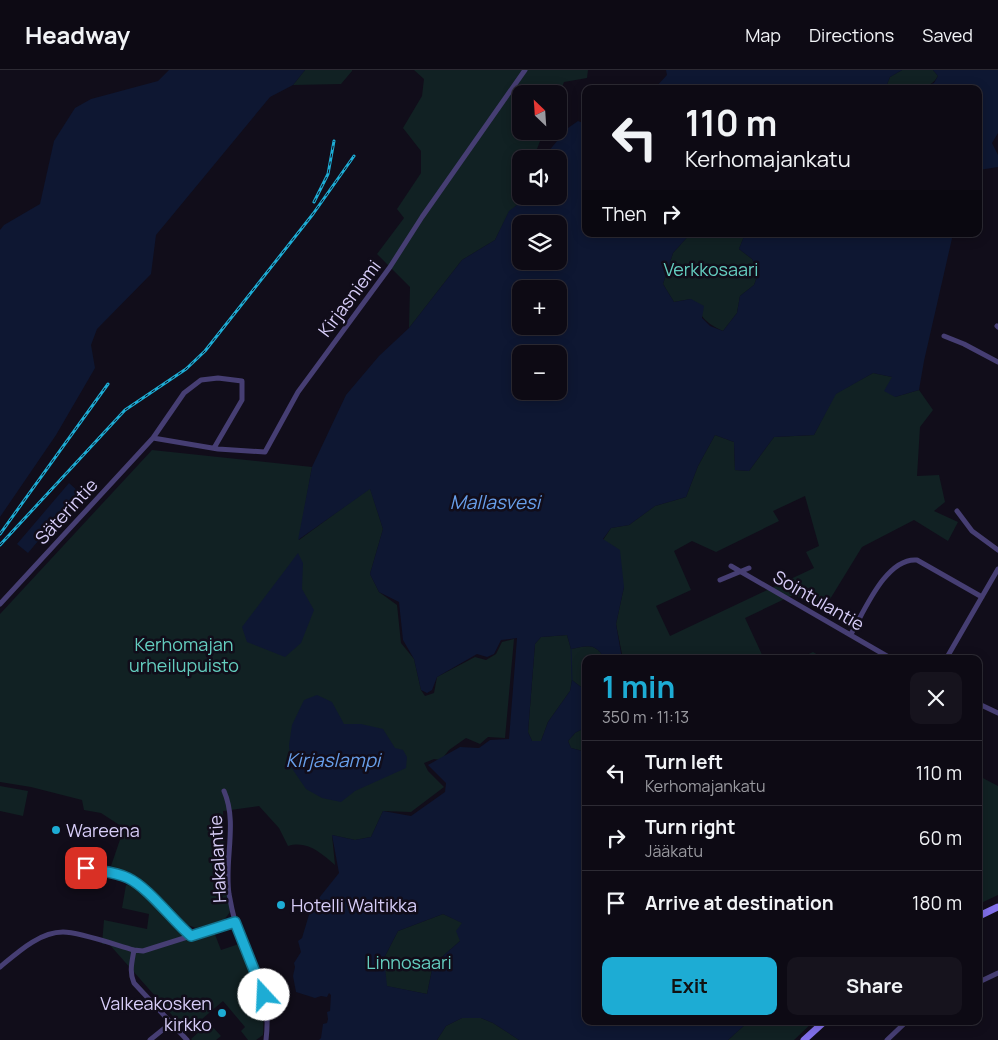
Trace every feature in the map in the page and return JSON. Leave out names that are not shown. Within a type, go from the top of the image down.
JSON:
[{"type":"main road","points":[[982,915],[998,907]]},
{"type":"main road","points":[[804,1040],[821,1025]]},
{"type":"street","name":"Kirjasniemi","points":[[153,438],[214,448],[265,452],[298,392],[390,267],[422,217],[525,70]]},
{"type":"street","points":[[944,336],[998,362]]},
{"type":"street","name":"Säterintie","points":[[0,604],[153,438],[184,393],[200,380],[218,378],[242,381],[242,400],[214,448]]},
{"type":"street","points":[[957,511],[972,531],[998,550]]},
{"type":"street","points":[[851,634],[883,577],[897,565],[911,559],[917,560],[982,597]]},
{"type":"street","name":"Sointulantie","points":[[731,566],[885,655]]},
{"type":"street","points":[[720,580],[749,568]]},
{"type":"street","points":[[948,655],[998,569]]},
{"type":"street","points":[[982,706],[998,714]]},
{"type":"street","name":"Hakalantie","points":[[224,791],[229,810],[230,830],[229,892],[235,922],[264,995],[267,1016],[266,1040]]},
{"type":"street","points":[[86,868],[131,879],[191,936]]},
{"type":"street","points":[[0,968],[24,948],[47,935],[57,932],[72,933],[143,951],[235,922]]},
{"type":"street","points":[[134,950],[131,976],[134,983],[187,1040]]},
{"type":"street","points":[[982,981],[998,973]]},
{"type":"street","points":[[150,1040],[171,1023]]},
{"type":"street","points":[[886,1040],[903,1025]]},
{"type":"green space","points":[[305,70],[352,71],[341,84],[293,85]]},
{"type":"green space","points":[[414,70],[588,70],[587,78],[564,82],[563,85],[512,85],[512,140],[540,140],[537,150],[512,150],[512,205],[517,205],[509,212],[495,240],[462,260],[409,328],[410,287],[377,254],[404,218],[397,209],[421,173],[421,151],[403,128],[422,96],[424,79]]},
{"type":"green space","points":[[902,70],[933,70],[938,76],[930,85],[887,85],[890,77]]},
{"type":"green space","name":"Verkkosaari","points":[[687,237],[744,237],[739,249],[752,259],[759,272],[754,285],[740,296],[737,313],[723,331],[704,318],[691,299],[674,302],[663,284],[673,253]]},
{"type":"green space","points":[[873,373],[892,377],[895,397],[919,390],[933,410],[920,427],[917,476],[939,475],[945,502],[934,511],[958,522],[948,541],[914,520],[862,547],[824,609],[793,595],[745,618],[762,655],[622,655],[616,624],[624,587],[603,540],[611,528],[629,525],[655,506],[686,497],[698,466],[715,435],[734,442],[735,470],[749,471],[774,437],[814,435],[835,394]],"holes":[[[805,496],[819,546],[806,552],[814,568],[670,636],[656,606],[691,590],[674,551],[692,541],[716,552],[779,521],[773,511]]]},
{"type":"green space","name":"Kerhomajan urheilupuisto","points":[[152,450],[312,467],[299,540],[370,488],[383,529],[370,574],[379,592],[397,605],[401,643],[414,659],[421,690],[425,696],[434,693],[437,677],[475,657],[486,660],[496,654],[502,642],[514,639],[505,738],[488,737],[480,744],[466,738],[449,750],[441,760],[434,759],[424,763],[428,771],[444,787],[411,812],[383,811],[371,837],[355,840],[332,835],[335,865],[308,846],[288,846],[279,828],[259,806],[223,811],[227,893],[230,912],[224,920],[196,928],[182,923],[144,884],[132,875],[111,866],[124,828],[101,813],[84,810],[82,800],[31,787],[0,782],[0,614]]},
{"type":"green space","points":[[567,635],[571,649],[591,646],[602,655],[582,655],[582,688],[572,680],[570,691],[548,722],[541,741],[532,741],[528,732],[535,644],[541,637]]},
{"type":"green space","points":[[813,652],[818,655],[807,655]]},
{"type":"green space","points":[[582,729],[582,751],[571,748],[568,741],[575,733]]},
{"type":"green space","points":[[982,778],[998,786],[998,895],[982,903]]},
{"type":"green space","points":[[0,786],[28,791],[23,816],[0,811]]},
{"type":"green space","points":[[126,885],[135,886],[189,940],[214,932],[221,950],[239,944],[257,988],[262,1011],[263,1035],[256,1040],[248,1040],[241,1031],[245,1027],[223,1001],[187,1032],[109,944],[102,944],[104,920],[147,929],[149,914],[122,908]]},
{"type":"green space","name":"Linnosaari","points":[[443,914],[463,923],[460,941],[433,965],[427,994],[386,986],[384,958],[398,931]]},
{"type":"green space","points":[[462,1018],[481,1018],[493,1023],[519,1040],[437,1040],[446,1026]]},
{"type":"green space","points":[[209,1023],[221,1036],[216,1040],[191,1039]]},
{"type":"green space","points":[[745,1025],[810,1025],[794,1040],[728,1040]]},
{"type":"water","points":[[169,70],[305,70],[293,85],[270,97],[156,235],[151,274],[97,329],[91,345],[95,368],[56,435],[0,517],[0,230],[4,225],[40,204],[54,141],[75,108],[91,99],[158,81]]},
{"type":"water","points":[[666,70],[902,70],[890,77],[887,85],[658,85],[667,75]]},
{"type":"water","points":[[933,70],[998,70],[998,133],[992,143],[998,155],[998,167],[982,170],[982,85],[930,85],[934,83],[938,76]]},
{"type":"water","name":"Mallasvesi","points":[[578,121],[582,122],[582,237],[687,237],[673,253],[663,284],[674,302],[691,299],[704,306],[702,318],[710,326],[723,331],[737,313],[740,296],[754,285],[759,272],[752,259],[739,249],[744,237],[952,237],[919,390],[895,397],[884,391],[892,377],[873,373],[836,394],[814,435],[774,437],[749,471],[735,470],[734,442],[715,435],[698,466],[686,497],[655,506],[629,525],[611,528],[603,539],[620,550],[624,587],[616,624],[621,655],[602,655],[591,646],[571,649],[567,635],[541,637],[535,644],[528,732],[532,741],[541,741],[548,722],[570,691],[572,680],[582,688],[582,729],[575,733],[568,741],[571,748],[582,751],[582,1025],[745,1025],[728,1040],[519,1040],[493,1023],[481,1018],[462,1018],[446,1026],[437,1040],[319,1040],[323,1024],[327,1023],[327,1012],[330,1011],[331,995],[329,993],[327,997],[315,998],[296,992],[293,976],[294,963],[301,952],[298,941],[302,938],[311,908],[339,873],[332,835],[355,840],[371,837],[383,811],[411,816],[445,792],[446,783],[428,765],[460,747],[479,748],[490,740],[509,739],[517,638],[501,640],[494,654],[487,657],[477,654],[437,677],[432,690],[427,693],[421,690],[414,659],[403,640],[399,602],[379,592],[370,574],[383,529],[370,489],[298,540],[312,467],[346,395],[379,356],[409,328],[462,260],[495,240],[509,211],[517,205],[567,205],[567,150],[550,150],[558,140],[568,140],[568,128]],"holes":[[[443,914],[462,923],[456,931],[460,941],[433,965],[427,994],[387,986],[384,958],[398,931]]]},
{"type":"water","points":[[69,483],[79,492],[28,553],[17,544]]},
{"type":"water","points":[[298,553],[303,563],[302,589],[314,610],[301,643],[285,657],[247,642],[242,627]]},
{"type":"water","name":"Kirjaslampi","points":[[317,695],[332,702],[344,724],[361,724],[383,729],[395,748],[403,750],[407,757],[406,768],[355,791],[341,802],[322,798],[306,789],[291,767],[289,745],[292,725],[304,700]]},
{"type":"waterway","points":[[571,649],[572,680]]},
{"type":"railway","points":[[314,202],[328,174],[334,141]]},
{"type":"railway","points":[[0,545],[125,410],[186,369],[205,351],[313,214],[354,156]]},
{"type":"railway","points":[[0,534],[108,384]]},
{"type":"place","name":"Wareena","points":[[56,830]]},
{"type":"place","name":"Hotelli Waltikka","points":[[281,905]]},
{"type":"place","name":"Valkeakosken kirkko","points":[[222,1013]]},
{"type":"route","points":[[86,868],[126,876],[131,879],[191,936],[235,922],[243,945],[262,985],[264,995]]}]
